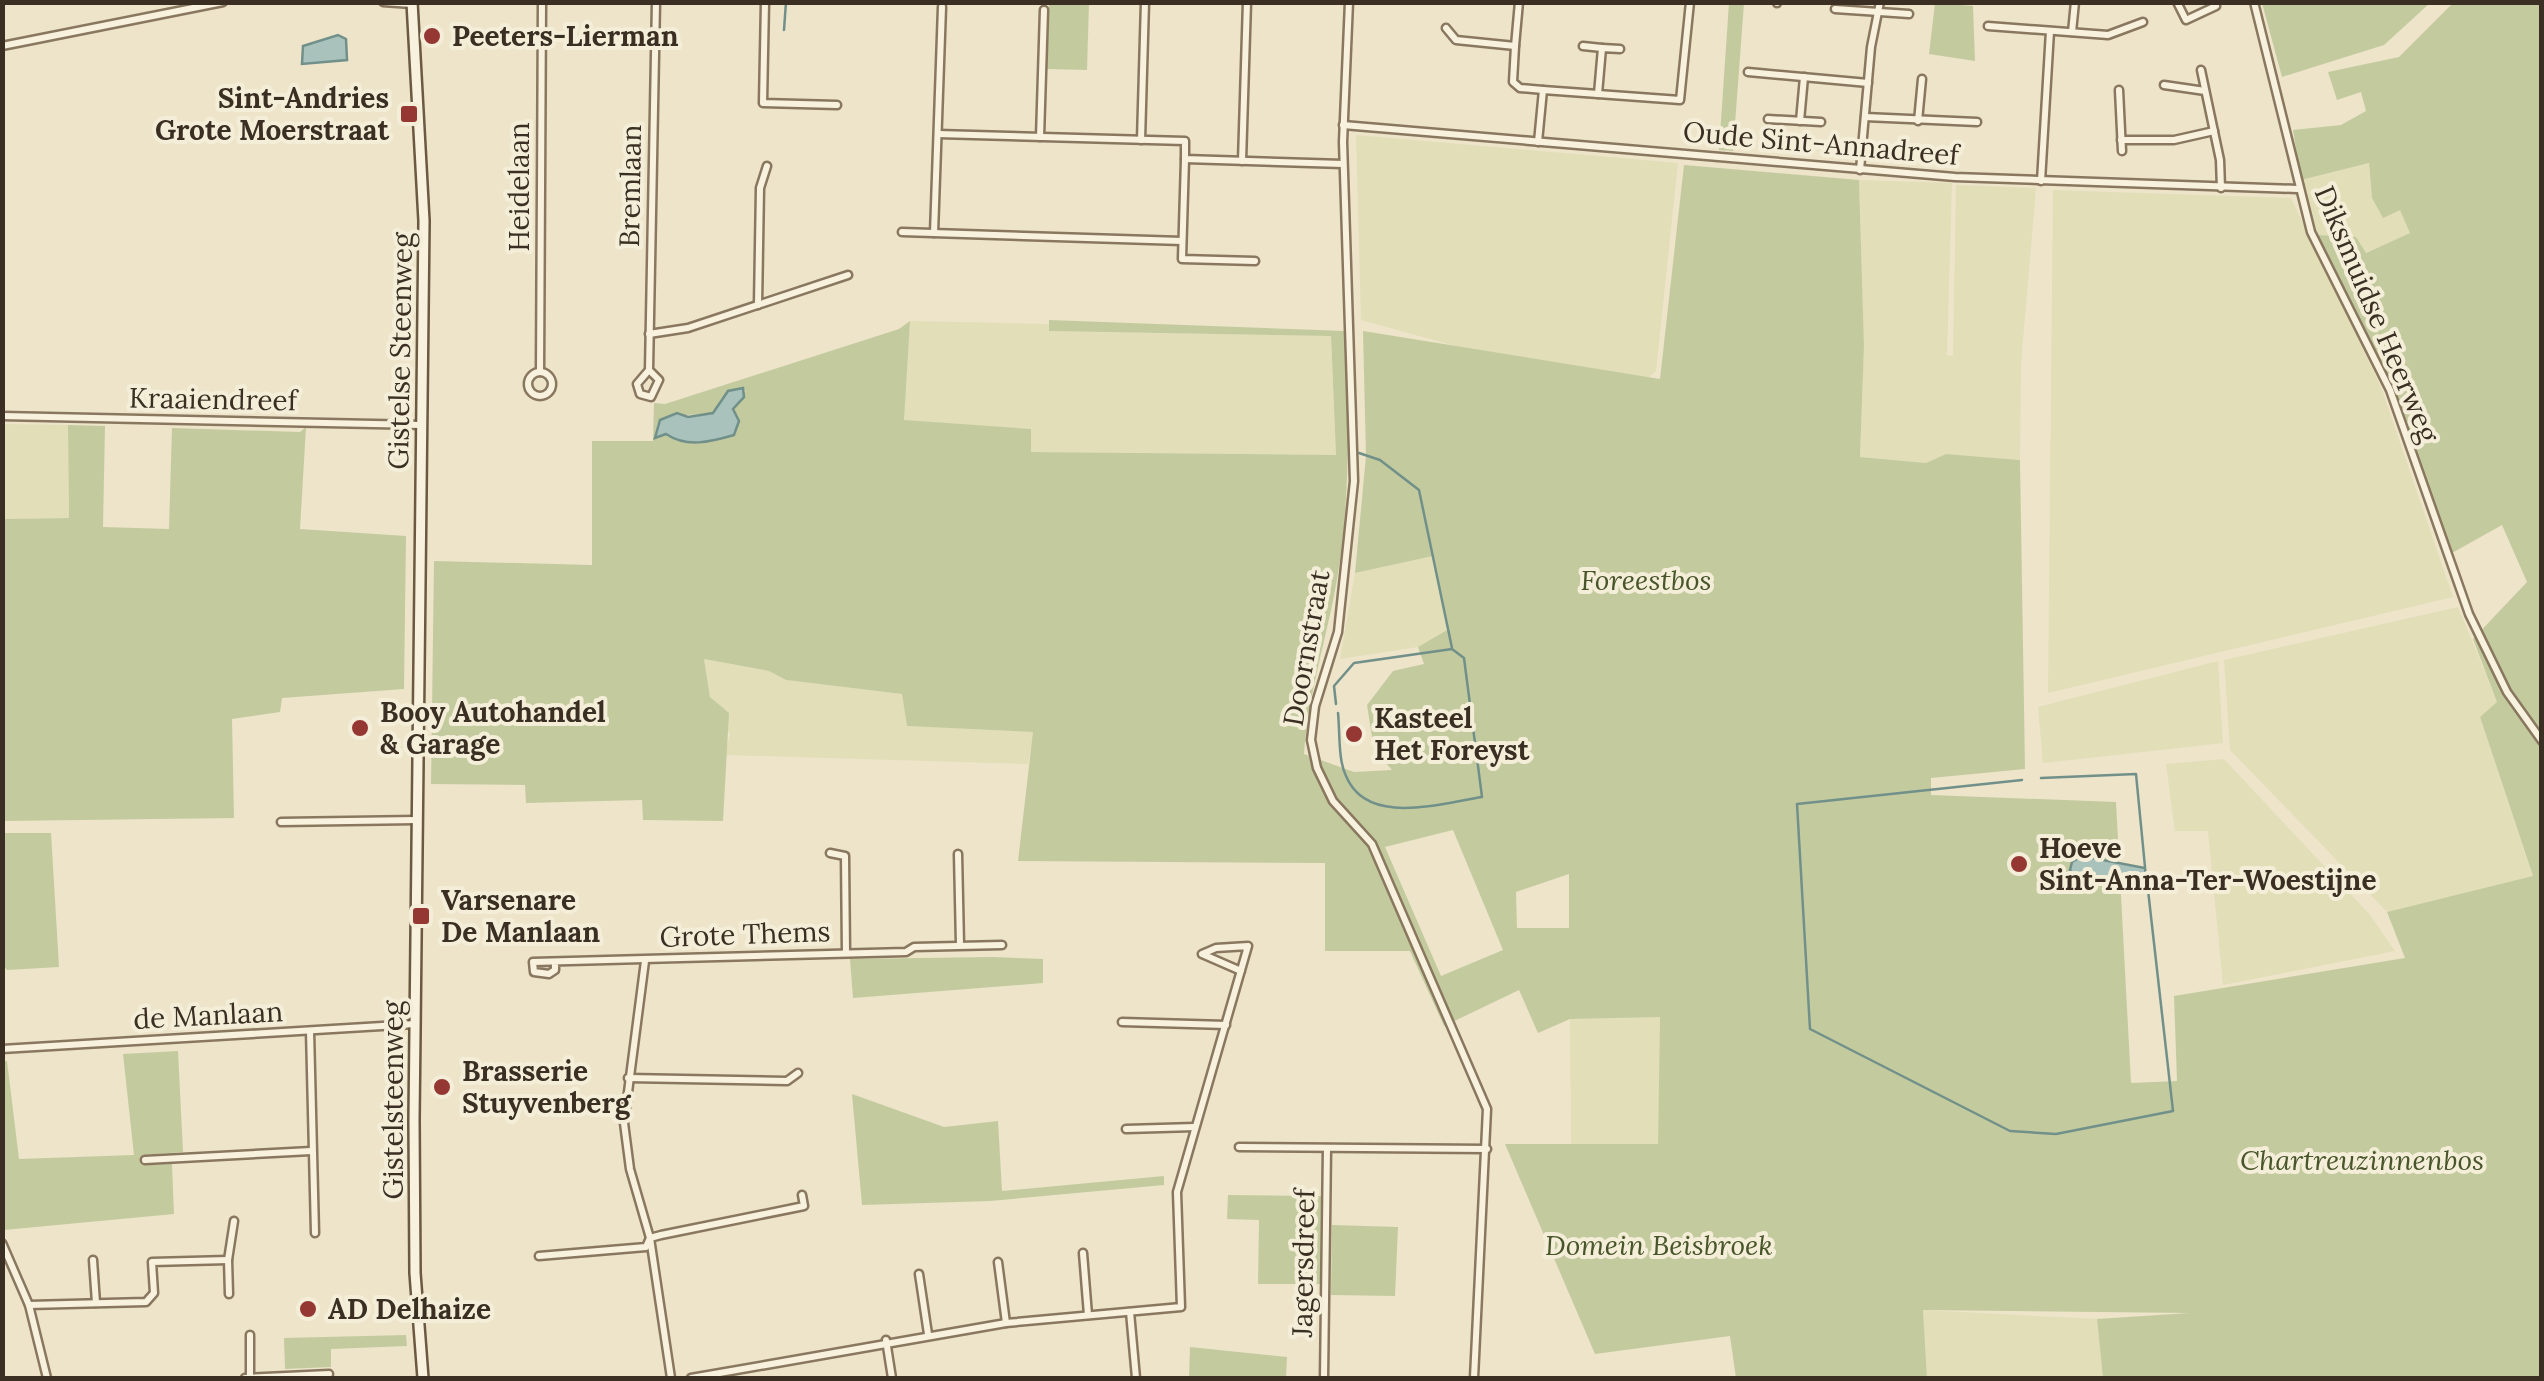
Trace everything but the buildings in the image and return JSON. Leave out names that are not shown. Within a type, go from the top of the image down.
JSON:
[{"type":"main road","name":"Gistelse Steenweg","points":[[412,3],[424,221],[417,700]]},
{"type":"main road","name":"Gistelsteenweg","points":[[417,700],[416,1273],[424,1378]]},
{"type":"street","points":[[2,46],[223,2]]},
{"type":"street","points":[[383,2],[412,3]]},
{"type":"street","name":"Heidelaan","points":[[540,372],[542,2]]},
{"type":"street","name":"Bremlaan","points":[[648,370],[656,2]]},
{"type":"street","points":[[765,2],[763,102],[837,104]]},
{"type":"street","points":[[1141,140],[1145,2]]},
{"type":"street","points":[[1242,161],[1247,2]]},
{"type":"street","name":"Doornstraat","points":[[1349,2],[1343,164],[1354,481],[1338,627],[1315,706],[1312,749],[1332,801],[1372,844],[1486,1104],[1488,1149],[1474,1378]]},
{"type":"street","points":[[1519,2],[1513,82],[1520,88],[1675,101],[1683,98],[1690,2]]},
{"type":"street","points":[[2072,32],[2074,2]]},
{"type":"street","points":[[2176,2],[2186,20],[2216,6]]},
{"type":"street","name":"Diksmuidse Heerweg","points":[[2254,2],[2310,232],[2390,390],[2469,614],[2513,703],[2542,740]]},
{"type":"street","points":[[1835,9],[1870,14],[1879,6]]},
{"type":"street","points":[[1879,6],[1909,14]]},
{"type":"street","points":[[1860,170],[1879,6]]},
{"type":"street","points":[[934,234],[942,7]]},
{"type":"street","points":[[1040,137],[1044,10]]},
{"type":"street","points":[[1988,26],[2114,34],[2143,22]]},
{"type":"street","points":[[1446,28],[1456,40],[1515,46]]},
{"type":"street","points":[[2041,181],[2050,31]]},
{"type":"street","points":[[1582,46],[1620,49]]},
{"type":"street","points":[[1598,94],[1602,48]]},
{"type":"street","points":[[2201,70],[2221,188]]},
{"type":"street","points":[[1748,72],[1868,82]]},
{"type":"street","points":[[1800,120],[1804,77]]},
{"type":"street","points":[[1918,122],[1922,79]]},
{"type":"street","points":[[2164,85],[2205,92]]},
{"type":"street","points":[[1538,142],[1543,90]]},
{"type":"street","points":[[2119,90],[2122,151]]},
{"type":"street","points":[[1864,117],[1977,122]]},
{"type":"street","points":[[1768,119],[1822,122]]},
{"type":"street","name":"Oude Sint-Annadreef","points":[[1343,125],[1860,170],[2041,181],[2297,188]]},
{"type":"street","points":[[2121,140],[2164,141],[2214,131]]},
{"type":"street","points":[[938,134],[1186,141],[1182,259],[1256,261]]},
{"type":"street","points":[[1185,159],[1343,164]]},
{"type":"street","points":[[758,305],[760,188],[767,166]]},
{"type":"street","points":[[902,232],[1182,241]]},
{"type":"street","points":[[649,334],[688,328],[848,275]]},
{"type":"street","name":"Kraaiendreef","points":[[2,416],[422,425]]},
{"type":"street","points":[[281,822],[416,820]]},
{"type":"street","name":"Grote Thems","points":[[830,852],[846,856],[846,953]]},
{"type":"street","points":[[958,854],[960,945]]},
{"type":"street","name":"Grote Thems","points":[[555,962],[1002,945]]},
{"type":"street","points":[[691,1378],[928,1334],[1181,1308],[1175,1210],[1248,946],[1216,948],[1202,954],[1241,971]]},
{"type":"street","name":"Grote Thems","points":[[645,960],[628,1078],[625,1145],[650,1238],[671,1378]]},
{"type":"street","points":[[1122,1022],[1226,1025]]},
{"type":"street","name":"de Manlaan","points":[[2,1049],[416,1024]]},
{"type":"street","points":[[310,1032],[315,1233]]},
{"type":"street","points":[[628,1078],[787,1081],[798,1073]]},
{"type":"street","points":[[1126,1129],[1195,1127]]},
{"type":"street","name":"Jagersdreef","points":[[1239,1147],[1488,1149]]},
{"type":"street","name":"Jagersdreef","points":[[1324,1378],[1327,1148]]},
{"type":"street","points":[[144,1160],[311,1151]]},
{"type":"street","points":[[540,1256],[646,1246],[650,1238],[804,1206],[802,1194]]},
{"type":"street","points":[[230,1294],[228,1260],[234,1221]]},
{"type":"street","points":[[2,1244],[29,1305],[46,1378]]},
{"type":"street","points":[[1083,1252],[1088,1315]]},
{"type":"street","points":[[93,1260],[96,1304]]},
{"type":"street","points":[[29,1305],[150,1300],[154,1292],[152,1262],[228,1260]]},
{"type":"street","points":[[998,1262],[1006,1323]]},
{"type":"street","points":[[920,1274],[928,1334]]},
{"type":"street","points":[[1130,1312],[1136,1378]]},
{"type":"street","points":[[250,1335],[248,1378],[329,1374]]},
{"type":"street","points":[[886,1340],[892,1378]]},
{"type":"shaded area","points":[[1356,135],[1678,163],[1656,371],[1629,394],[1361,320]]},
{"type":"shaded area","points":[[2369,163],[2372,198],[2383,217],[2400,209],[2411,233],[2365,253],[2356,237],[2318,235],[2301,180]]},
{"type":"shaded area","points":[[1859,180],[1952,183],[1947,355],[1953,356],[1956,185],[2036,188],[2021,364],[2020,460],[1946,454],[1926,463],[1860,457],[1864,346]]},
{"type":"shaded area","points":[[2053,190],[2291,198],[2381,387],[2453,597],[2048,693]]},
{"type":"shaded area","points":[[910,321],[1049,324],[1049,331],[1331,336],[1336,455],[1031,452],[1031,429],[903,421]]},
{"type":"shaded area","points":[[3,424],[68,425],[69,518],[3,519]]},
{"type":"shaded area","points":[[1433,556],[1449,630],[1418,647],[1340,659],[1355,573]]},
{"type":"shaded area","points":[[2458,607],[2498,703],[2480,717],[2533,877],[2387,912],[2230,750],[2224,660]]},
{"type":"shaded area","points":[[704,659],[769,671],[786,680],[902,694],[907,726],[1034,732],[1028,764],[725,755],[730,734],[710,697]]},
{"type":"shaded area","points":[[2218,661],[2223,743],[2043,763],[2038,707]]},
{"type":"shaded area","points":[[2224,759],[2370,915],[2395,951],[2223,985],[2208,831],[2175,831],[2166,764]]},
{"type":"shaded area","points":[[1661,1016],[1658,1145],[1571,1144],[1570,1019]]},
{"type":"shaded area","points":[[1923,1310],[2097,1319],[2103,1378],[1927,1378]]},
{"type":"green space","points":[[2262,2],[2430,3],[2384,45],[2282,77]]},
{"type":"green space","points":[[1049,3],[1089,3],[1087,70],[1047,69]]},
{"type":"green space","points":[[1729,3],[1744,3],[1733,151],[1719,150]]},
{"type":"green space","points":[[1935,3],[1973,6],[1975,61],[1929,54]]},
{"type":"green space","points":[[2453,3],[2541,3],[2541,1378],[2103,1378],[2097,1319],[2189,1313],[1923,1310],[1927,1378],[1736,1378],[1730,1336],[1595,1354],[1505,1144],[1658,1144],[1660,1017],[1570,1019],[1538,1033],[1519,990],[1444,1026],[1410,951],[1325,951],[1325,863],[1018,861],[1033,732],[907,726],[902,694],[786,680],[769,671],[704,659],[710,697],[729,713],[723,821],[643,820],[642,800],[526,803],[525,785],[431,784],[434,561],[592,565],[592,441],[653,441],[654,403],[665,404],[899,329],[910,321],[904,420],[1031,429],[1031,452],[1336,455],[1331,336],[1049,331],[1049,320],[1344,331],[1348,424],[1345,517],[1304,754],[1354,772],[1392,770],[1374,750],[1367,705],[1393,671],[1424,664],[1418,647],[1449,629],[1433,556],[1355,573],[1366,456],[1363,331],[1660,379],[1684,165],[1859,180],[1864,346],[1860,457],[1926,463],[1946,454],[2020,460],[2025,769],[1931,778],[1931,795],[2116,802],[2131,1083],[2177,1081],[2174,996],[2405,958],[2387,912],[2533,876],[2480,717],[2497,702],[2473,639],[2527,582],[2502,525],[2452,553],[2401,408],[2318,235],[2356,237],[2366,253],[2410,233],[2400,210],[2383,218],[2372,198],[2369,163],[2301,180],[2293,130],[2341,125],[2366,111],[2361,92],[2337,100],[2328,72],[2399,57]],"holes":[[[746,390],[733,409],[739,421],[723,436],[706,441],[666,434],[659,438],[657,425],[674,416],[714,413],[722,397]],[[1453,830],[1503,950],[1441,976],[1385,847]],[[1569,874],[1569,928],[1517,928],[1516,892]]]},
{"type":"green space","points":[[68,425],[105,426],[103,527],[169,529],[172,428],[300,432],[306,427],[300,529],[406,536],[404,689],[282,698],[280,712],[232,719],[234,818],[3,821],[3,519],[69,518]]},
{"type":"green space","points":[[3,833],[51,833],[59,967],[7,970],[3,965]]},
{"type":"green space","points":[[850,959],[1043,959],[1043,983],[853,998]]},
{"type":"green space","points":[[178,1051],[183,1152],[142,1155],[144,1165],[172,1164],[174,1214],[4,1230],[2,1061],[7,1061],[19,1159],[134,1155],[123,1054]]},
{"type":"green space","points":[[852,1094],[944,1127],[998,1121],[1002,1191],[1164,1176],[1164,1185],[990,1201],[862,1205]]},
{"type":"green space","points":[[1228,1195],[1321,1196],[1320,1284],[1258,1284],[1259,1220],[1227,1219]]},
{"type":"green space","points":[[1332,1225],[1398,1227],[1395,1296],[1331,1295]]},
{"type":"green space","points":[[406,1335],[407,1346],[331,1349],[331,1367],[285,1369],[284,1338]]},
{"type":"green space","points":[[1190,1347],[1287,1357],[1286,1378],[1189,1378]]},
{"type":"water","points":[[338,35],[346,39],[347,60],[302,64],[303,46]]},
{"type":"water","points":[[743,388],[744,397],[733,409],[739,421],[734,435],[699,442],[682,441],[666,434],[655,438],[660,420],[677,413],[688,417],[713,413],[728,391]]},
{"type":"water","points":[[2082,856],[2145,868],[2148,892],[2077,879],[2070,870],[2072,862]]},
{"type":"waterway","points":[[784,30],[786,2]]},
{"type":"waterway","points":[[1359,453],[1380,460],[1419,490],[1452,648]]},
{"type":"waterway","points":[[1336,704],[1334,686],[1354,663],[1452,649],[1464,658],[1482,797],[1406,808],[1370,802],[1356,792],[1343,769],[1338,713]]},
{"type":"waterway","points":[[2041,778],[2136,774],[2145,867]]},
{"type":"waterway","points":[[2022,780],[1797,804],[1810,1029],[2010,1131],[2056,1134],[2173,1111],[2148,890]]},
{"type":"place","name":"Peeters-Lierman","points":[[432,36]]},
{"type":"place","name":"Sint-Andries Grote Moerstraat","points":[[409,114]]},
{"type":"place","name":"Booy Autohandel & Garage","points":[[360,728]]},
{"type":"place","name":"Kasteel Het Foreyst","points":[[1354,734]]},
{"type":"place","name":"Hoeve Sint-Anna-Ter-Woestijne","points":[[2019,864]]},
{"type":"place","name":"Varsenare De Manlaan","points":[[421,916]]},
{"type":"place","name":"Brasserie Stuyvenberg","points":[[442,1087]]},
{"type":"place","name":"AD Delhaize","points":[[308,1309]]},
{"type":"park label","name":"Foreestbos","points":[[1646,580]]},
{"type":"park label","name":"Chartreuzinnenbos","points":[[2362,1160]]},
{"type":"park label","name":"Domein Beisbroek","points":[[1659,1245]]}]
